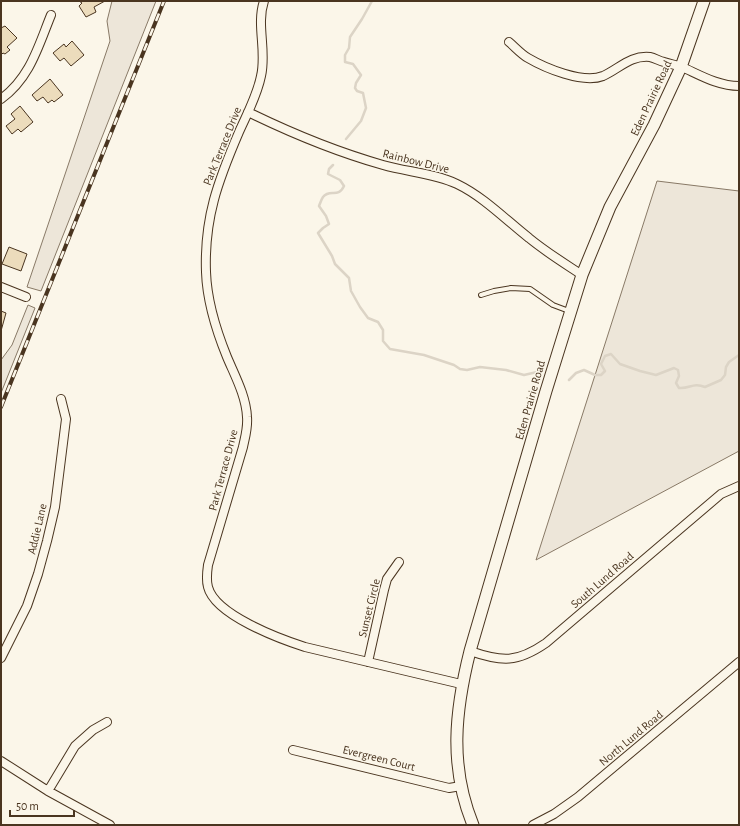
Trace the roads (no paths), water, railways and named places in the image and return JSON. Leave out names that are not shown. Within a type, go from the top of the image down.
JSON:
[{"type":"main road","name":"Eden Prairie Road","points":[[473,825],[461,786],[457,729],[462,684],[470,651],[582,275],[610,207],[654,124],[681,67],[704,1]]},
{"type":"street","name":"Park Terrace Drive","points":[[264,1],[261,16],[264,56],[262,74],[257,91],[223,170],[208,221],[206,274],[209,300],[218,332],[245,403],[247,418],[243,447],[208,565],[206,576],[208,587],[213,598],[221,605],[258,629],[281,639],[305,647],[462,684]]},
{"type":"street","points":[[1,99],[10,93],[20,82],[29,68],[51,15]]},
{"type":"street","points":[[509,42],[527,57],[566,74],[577,77],[601,77],[612,72],[630,60],[640,57],[651,57],[681,67],[697,75],[722,84],[739,86]]},
{"type":"street","name":"Rainbow Drive","points":[[248,112],[311,140],[348,154],[384,166],[436,177],[456,183],[491,206],[531,240],[582,275]]},
{"type":"street","points":[[1,287],[26,297]]},
{"type":"street","name":"Addie Lane","points":[[1,658],[27,606],[38,574],[55,508],[66,419],[61,399]]},
{"type":"street","name":"South Lund Road","points":[[470,651],[492,658],[506,660],[521,657],[534,651],[546,643],[721,494],[739,486]]},
{"type":"street","name":"Sunset Circle","points":[[368,662],[385,585],[392,570],[399,562]]},
{"type":"street","name":"North Lund Road","points":[[533,825],[554,814],[578,798],[739,662]]},
{"type":"street","points":[[48,792],[75,746],[93,730],[107,722]]},
{"type":"street","name":"Evergreen Court","points":[[293,750],[449,788],[461,786]]},
{"type":"street","points":[[1,761],[48,792],[110,825]]},
{"type":"lane","points":[[481,295],[511,288],[530,289],[553,305],[570,312]]},
{"type":"waterway","points":[[346,139],[361,121],[366,108],[363,93],[357,91],[355,88],[361,75],[353,64],[345,62],[345,55],[349,48],[350,37],[372,1]]},
{"type":"waterway","points":[[333,165],[329,169],[328,174],[340,180],[344,186],[339,192],[328,193],[322,198],[319,206],[326,216],[329,224],[318,233],[332,256],[335,264],[349,278],[351,291],[360,307],[368,318],[378,322],[383,330],[383,341],[390,349],[424,355],[454,365],[460,369],[467,370],[480,367],[506,370],[524,375],[537,372]]},
{"type":"waterway","points":[[569,380],[576,373],[584,370],[595,375],[601,375],[605,371],[601,364],[605,356],[611,354],[620,364],[656,375],[674,368],[678,370],[679,376],[676,383],[679,388],[686,388],[694,385],[705,387],[721,380],[725,375],[726,367],[729,362],[739,355]]},
{"type":"railway","points":[[1,407],[164,1]]}]
